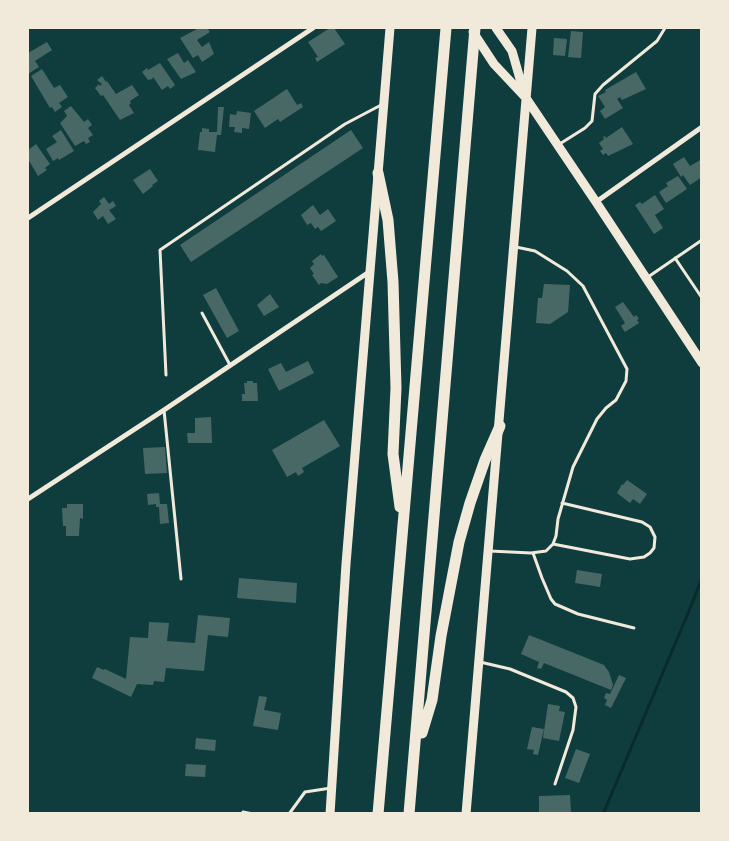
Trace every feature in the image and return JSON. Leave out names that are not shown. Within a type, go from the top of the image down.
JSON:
[{"type":"highway","points":[[378,814],[446,28]]},
{"type":"highway","points":[[409,814],[475,28]]},
{"type":"highway","points":[[378,173],[388,220],[393,282],[396,388],[393,454],[403,529]]},
{"type":"highway","points":[[415,757],[432,700],[441,636],[459,542],[485,460],[500,426]]},
{"type":"main road","points":[[330,814],[346,564],[390,28]]},
{"type":"main road","points":[[470,28],[494,64],[526,98],[702,363]]},
{"type":"main road","points":[[496,28],[512,51],[526,98]]},
{"type":"main road","points":[[466,814],[532,28]]},
{"type":"street","points":[[28,218],[313,28]]},
{"type":"street","points":[[596,202],[702,127]]},
{"type":"street","points":[[28,499],[369,272]]},
{"type":"lane","points":[[558,145],[592,122],[595,94],[603,85],[657,41],[665,28]]},
{"type":"lane","points":[[166,374],[160,250],[345,124],[384,104]]},
{"type":"lane","points":[[645,279],[702,240]]},
{"type":"lane","points":[[489,551],[533,553],[546,551],[553,544],[562,503],[573,467],[598,419],[606,408],[616,400],[626,382],[627,368],[583,286],[567,271],[535,251],[514,246]]},
{"type":"lane","points":[[675,258],[702,298]]},
{"type":"lane","points":[[202,313],[230,365]]},
{"type":"lane","points":[[164,410],[181,579]]},
{"type":"lane","points":[[553,544],[630,559],[644,557],[654,548],[655,537],[650,528],[642,522],[562,503]]},
{"type":"lane","points":[[533,553],[554,604],[578,614],[634,628]]},
{"type":"lane","points":[[480,662],[510,669],[566,692],[573,698],[576,707],[573,730],[555,784]]},
{"type":"lane","points":[[290,814],[305,792],[331,788]]},
{"type":"lane","points":[[243,812],[252,814]]},
{"type":"building","points":[[199,28],[207,28],[210,32],[197,40],[202,47],[209,42],[214,54],[202,62],[198,55],[193,58],[180,38]]},
{"type":"building","points":[[330,28],[334,28],[345,44],[317,62],[315,58],[318,57],[308,42]]},
{"type":"building","points":[[571,31],[583,32],[581,58],[568,57]]},
{"type":"building","points":[[554,38],[567,39],[565,56],[553,55]]},
{"type":"building","points":[[47,42],[52,50],[35,61],[39,67],[28,74],[28,53]]},
{"type":"building","points":[[178,53],[184,63],[188,60],[196,72],[181,79],[167,59]]},
{"type":"building","points":[[160,63],[175,85],[170,89],[168,86],[162,90],[153,77],[148,80],[142,72]]},
{"type":"building","points":[[42,69],[54,88],[60,85],[68,97],[59,103],[62,107],[55,112],[52,107],[50,108],[31,76]]},
{"type":"building","points":[[636,72],[646,89],[622,100],[620,97],[617,99],[623,108],[605,119],[600,111],[605,107],[598,96]]},
{"type":"building","points":[[102,76],[116,94],[132,85],[139,95],[130,101],[129,105],[134,113],[120,120],[103,95],[101,96],[95,88],[102,84],[97,80]]},
{"type":"building","points":[[287,89],[297,105],[301,103],[303,107],[280,122],[278,119],[265,128],[254,111]]},
{"type":"building","points":[[71,106],[84,122],[88,119],[92,125],[88,128],[93,135],[88,138],[90,142],[86,144],[84,141],[75,146],[60,123],[67,116],[64,111]]},
{"type":"building","points":[[218,107],[224,107],[221,135],[217,135],[215,152],[198,150],[202,128],[209,129],[209,132],[217,132]]},
{"type":"building","points":[[237,111],[251,113],[249,129],[242,128],[242,133],[234,132],[235,127],[229,127],[230,114],[236,115]]},
{"type":"building","points":[[622,127],[633,144],[608,156],[606,153],[603,155],[600,151],[603,149],[599,143],[604,139],[603,137],[605,136],[606,138]]},
{"type":"building","points":[[61,130],[74,151],[59,160],[58,158],[53,161],[46,149],[57,142],[52,136]]},
{"type":"building","points":[[351,130],[363,148],[191,262],[180,245]]},
{"type":"building","points":[[36,144],[50,164],[45,168],[47,170],[38,176],[28,159],[28,150]]},
{"type":"building","points":[[684,157],[690,166],[702,159],[702,177],[690,185],[683,175],[681,177],[673,164]]},
{"type":"building","points":[[150,169],[158,181],[143,194],[133,180]]},
{"type":"building","points":[[678,176],[687,189],[666,203],[659,192],[668,186],[666,183]]},
{"type":"building","points":[[655,195],[664,209],[655,215],[663,228],[654,234],[635,205],[640,202],[642,204]]},
{"type":"building","points":[[104,197],[109,204],[113,201],[116,206],[109,210],[116,219],[108,224],[103,216],[98,220],[93,212],[101,204],[99,201]]},
{"type":"building","points":[[313,205],[320,215],[328,209],[336,221],[321,231],[318,227],[315,229],[311,223],[307,225],[301,215]]},
{"type":"building","points":[[321,254],[322,256],[324,255],[338,277],[327,284],[321,283],[319,285],[312,275],[314,274],[310,268],[314,264],[312,261]]},
{"type":"building","points":[[544,284],[570,285],[568,312],[550,324],[536,323],[538,298],[542,298]]},
{"type":"building","points":[[216,288],[239,331],[227,338],[203,295]]},
{"type":"building","points":[[270,294],[279,307],[264,316],[257,305]]},
{"type":"building","points":[[623,302],[634,317],[636,315],[639,319],[637,320],[639,323],[625,332],[621,326],[625,323],[615,307]]},
{"type":"building","points":[[308,361],[314,373],[279,391],[268,369],[281,363],[286,372]]},
{"type":"building","points":[[247,381],[257,383],[258,401],[242,401],[242,394],[245,394],[244,383],[247,383]]},
{"type":"building","points":[[211,417],[212,443],[188,443],[187,433],[195,433],[195,418]]},
{"type":"building","points":[[324,420],[340,446],[302,468],[304,472],[298,476],[296,472],[287,477],[272,450]]},
{"type":"building","points":[[165,447],[167,473],[145,474],[143,448]]},
{"type":"building","points":[[627,480],[647,494],[640,504],[633,499],[630,503],[617,493],[622,484]]},
{"type":"building","points":[[159,493],[160,504],[167,504],[169,523],[160,524],[159,507],[156,507],[156,504],[148,505],[147,494]]},
{"type":"building","points":[[67,504],[83,504],[83,519],[80,518],[79,536],[66,536],[66,526],[63,526],[62,508],[67,508]]},
{"type":"building","points":[[577,570],[602,574],[600,587],[575,583]]},
{"type":"building","points":[[239,578],[297,583],[296,603],[237,598]]},
{"type":"building","points":[[198,615],[230,618],[228,637],[208,635],[204,671],[166,668],[164,682],[154,681],[153,685],[137,684],[131,697],[92,678],[97,667],[126,679],[130,637],[148,638],[149,622],[169,623],[167,641],[195,643]]},
{"type":"building","points":[[529,635],[604,665],[609,672],[613,685],[611,690],[544,663],[541,669],[537,668],[539,662],[521,654]]},
{"type":"building","points":[[619,675],[626,678],[611,708],[605,705],[607,700],[604,698],[606,693],[610,694]]},
{"type":"building","points":[[259,696],[267,697],[264,710],[281,713],[278,730],[253,726]]},
{"type":"building","points":[[548,704],[560,706],[559,711],[565,712],[559,741],[543,738]]},
{"type":"building","points":[[532,727],[544,729],[538,755],[533,754],[534,750],[527,749]]},
{"type":"building","points":[[196,738],[216,740],[215,751],[195,749]]},
{"type":"building","points":[[576,749],[590,754],[579,783],[565,778]]},
{"type":"building","points":[[186,764],[206,765],[205,777],[185,776]]},
{"type":"building","points":[[570,795],[571,812],[539,813],[539,796]]},
{"type":"waterway","points":[[603,814],[702,578]]}]
